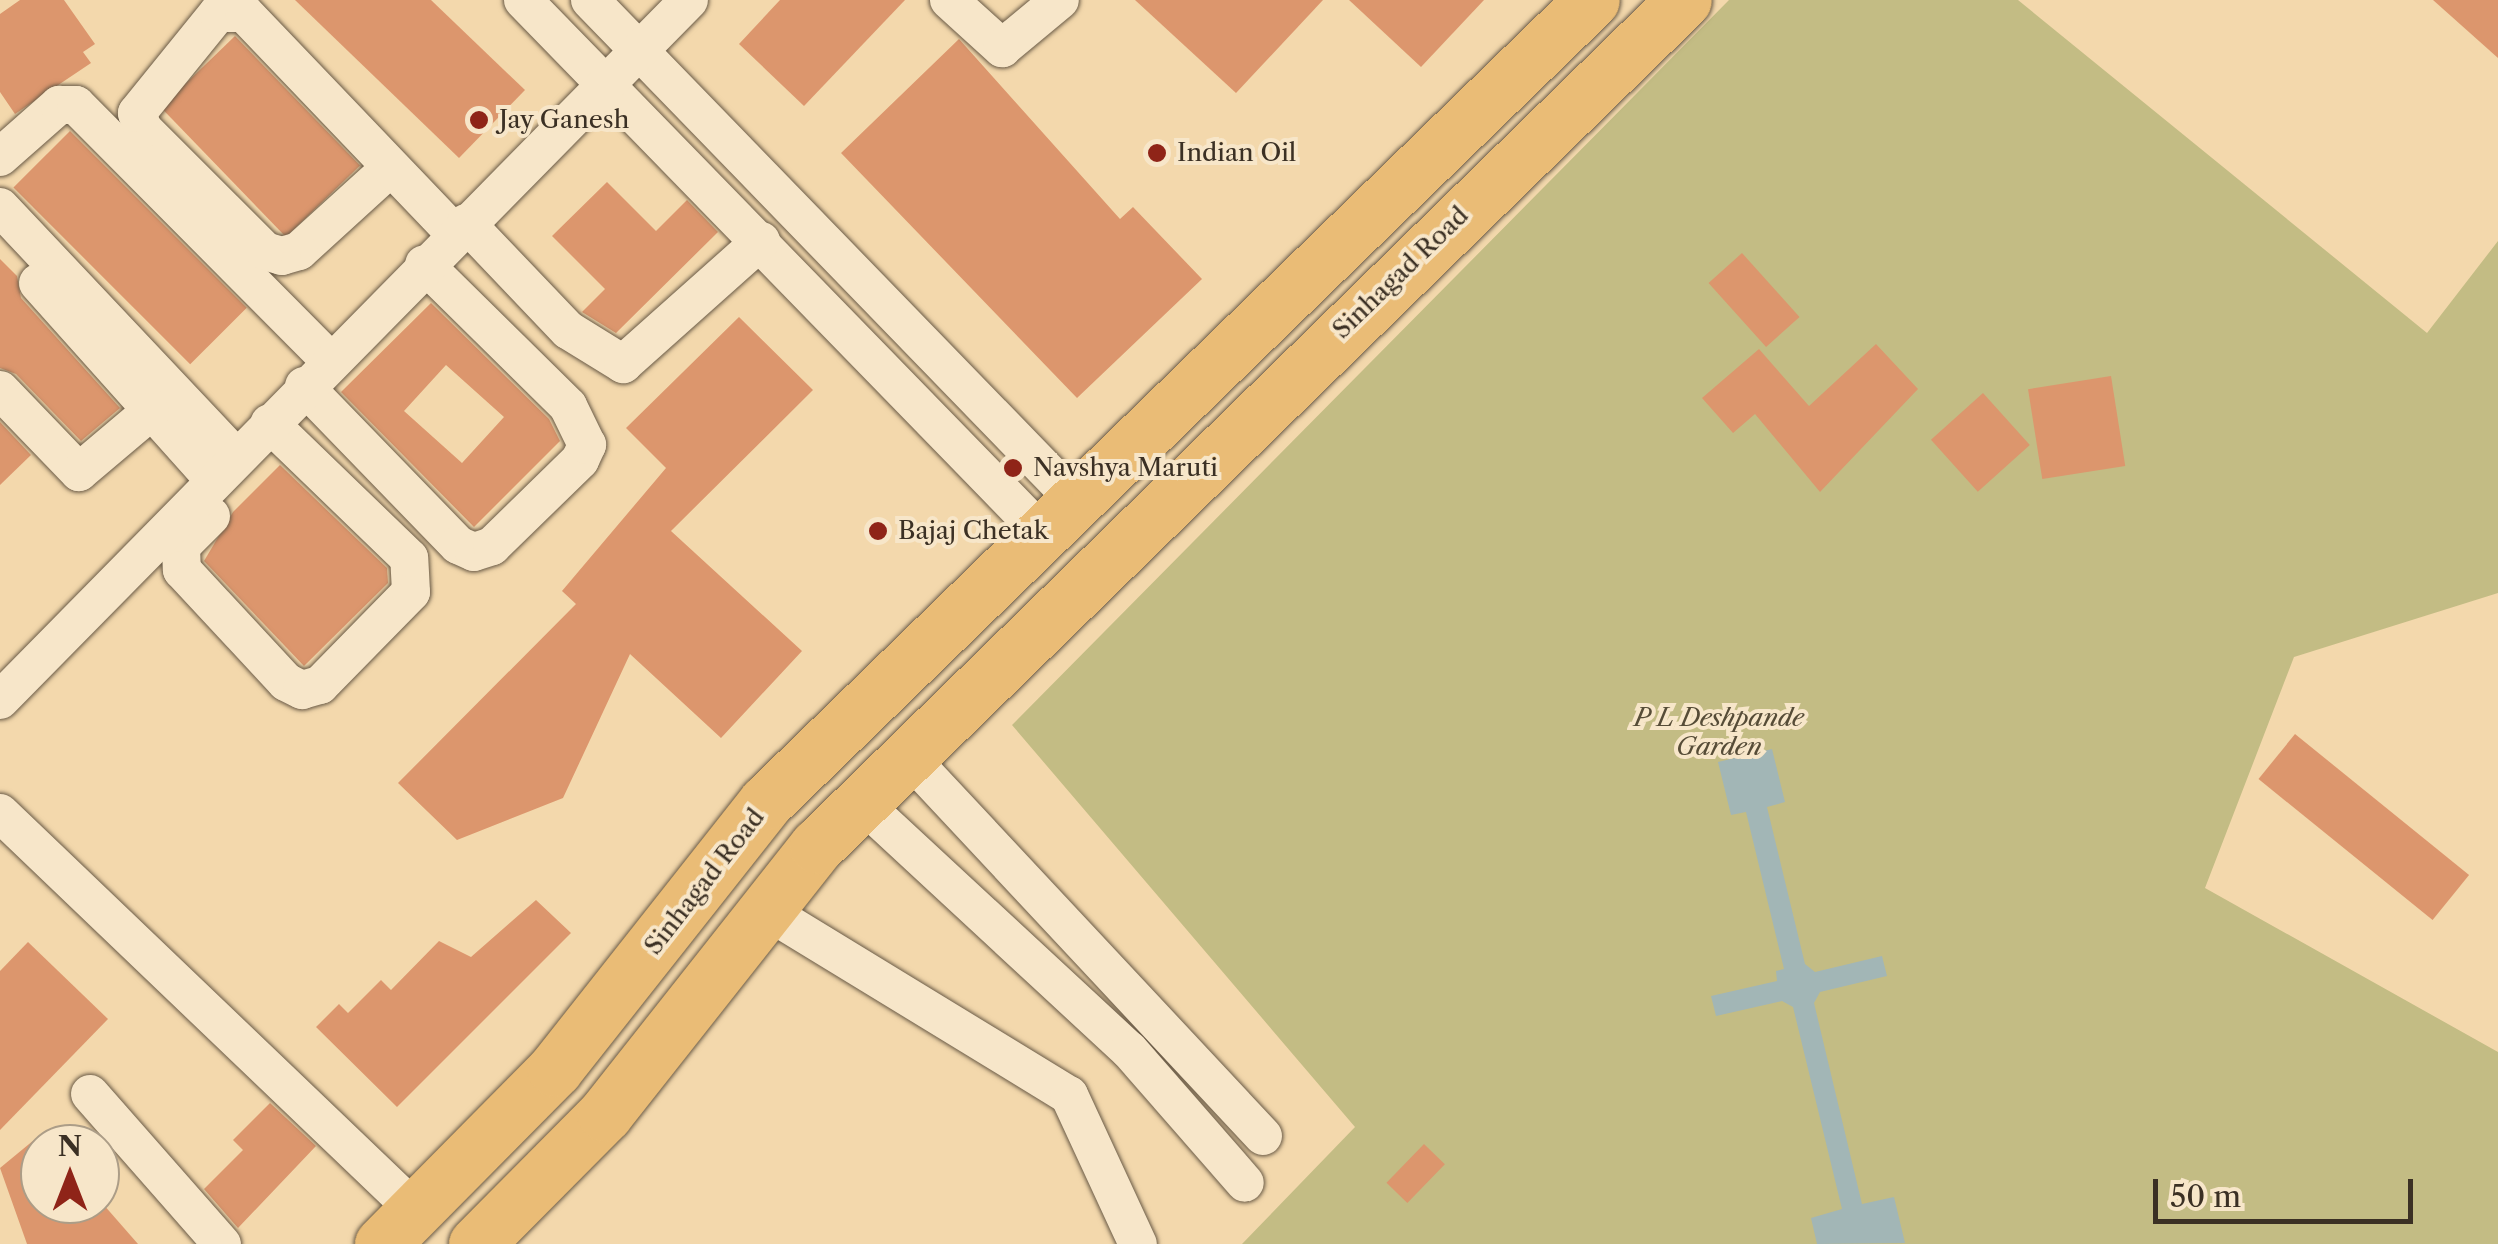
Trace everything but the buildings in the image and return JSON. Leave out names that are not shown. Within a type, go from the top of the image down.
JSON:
[{"type":"main road","name":"Sinhagad Road","points":[[398,1227],[555,1069],[766,802],[1055,513],[1592,0]]},
{"type":"main road","name":"Sinhagad Road","points":[[476,1244],[606,1114],[767,912],[862,802],[1101,562],[1684,0]]},
{"type":"main road","points":[[1055,513],[1101,562]]},
{"type":"street","points":[[522,0],[606,80],[761,241],[1055,513]]},
{"type":"street","points":[[590,0],[639,48],[1055,513]]},
{"type":"street","points":[[277,432],[409,558],[416,576],[411,592],[320,684],[302,690],[286,682],[177,559],[277,432],[317,374],[689,0]]},
{"type":"street","points":[[949,0],[1002,48],[1060,0]]},
{"type":"street","points":[[389,169],[299,251],[282,256],[265,251],[143,129],[137,113],[218,13],[231,9],[244,13],[389,169],[460,228],[568,330],[624,364],[761,241]]},
{"type":"street","points":[[0,156],[58,104],[76,105],[317,374],[458,545],[474,552],[492,546],[580,460],[588,445],[568,406],[424,264]]},
{"type":"street","points":[[0,207],[224,468]]},
{"type":"street","points":[[0,240],[150,412],[224,468]]},
{"type":"street","points":[[0,390],[79,472],[150,412]]},
{"type":"street","points":[[0,700],[224,468],[277,432]]},
{"type":"street","points":[[908,756],[1263,1136]]},
{"type":"street","points":[[862,802],[1129,1050],[1245,1183]]},
{"type":"street","points":[[0,814],[398,1227]]},
{"type":"street","points":[[767,912],[1069,1095],[1138,1244]]},
{"type":"street","points":[[90,1094],[222,1244]]},
{"type":"green space","name":"P L Deshpande Garden","points":[[1729,0],[2018,0],[2427,333],[2498,241],[2498,593],[2294,657],[2205,888],[2498,1052],[2498,1244],[1242,1244],[1355,1127],[1012,725]]},
{"type":"shaded area","points":[[1772,749],[1785,802],[1767,807],[1805,964],[1815,972],[1882,956],[1887,976],[1820,992],[1814,1003],[1862,1204],[1894,1197],[1905,1243],[1817,1244],[1811,1218],[1842,1209],[1793,1007],[1782,1001],[1716,1016],[1711,996],[1777,981],[1776,971],[1784,969],[1746,812],[1731,815],[1718,762]]},
{"type":"place","name":"Jay Ganesh","points":[[479,120]]},
{"type":"place","name":"Indian Oil","points":[[1157,153]]},
{"type":"place","name":"Navshya Maruti","points":[[1013,468]]},
{"type":"place","name":"Bajaj Chetak","points":[[878,531]]}]
